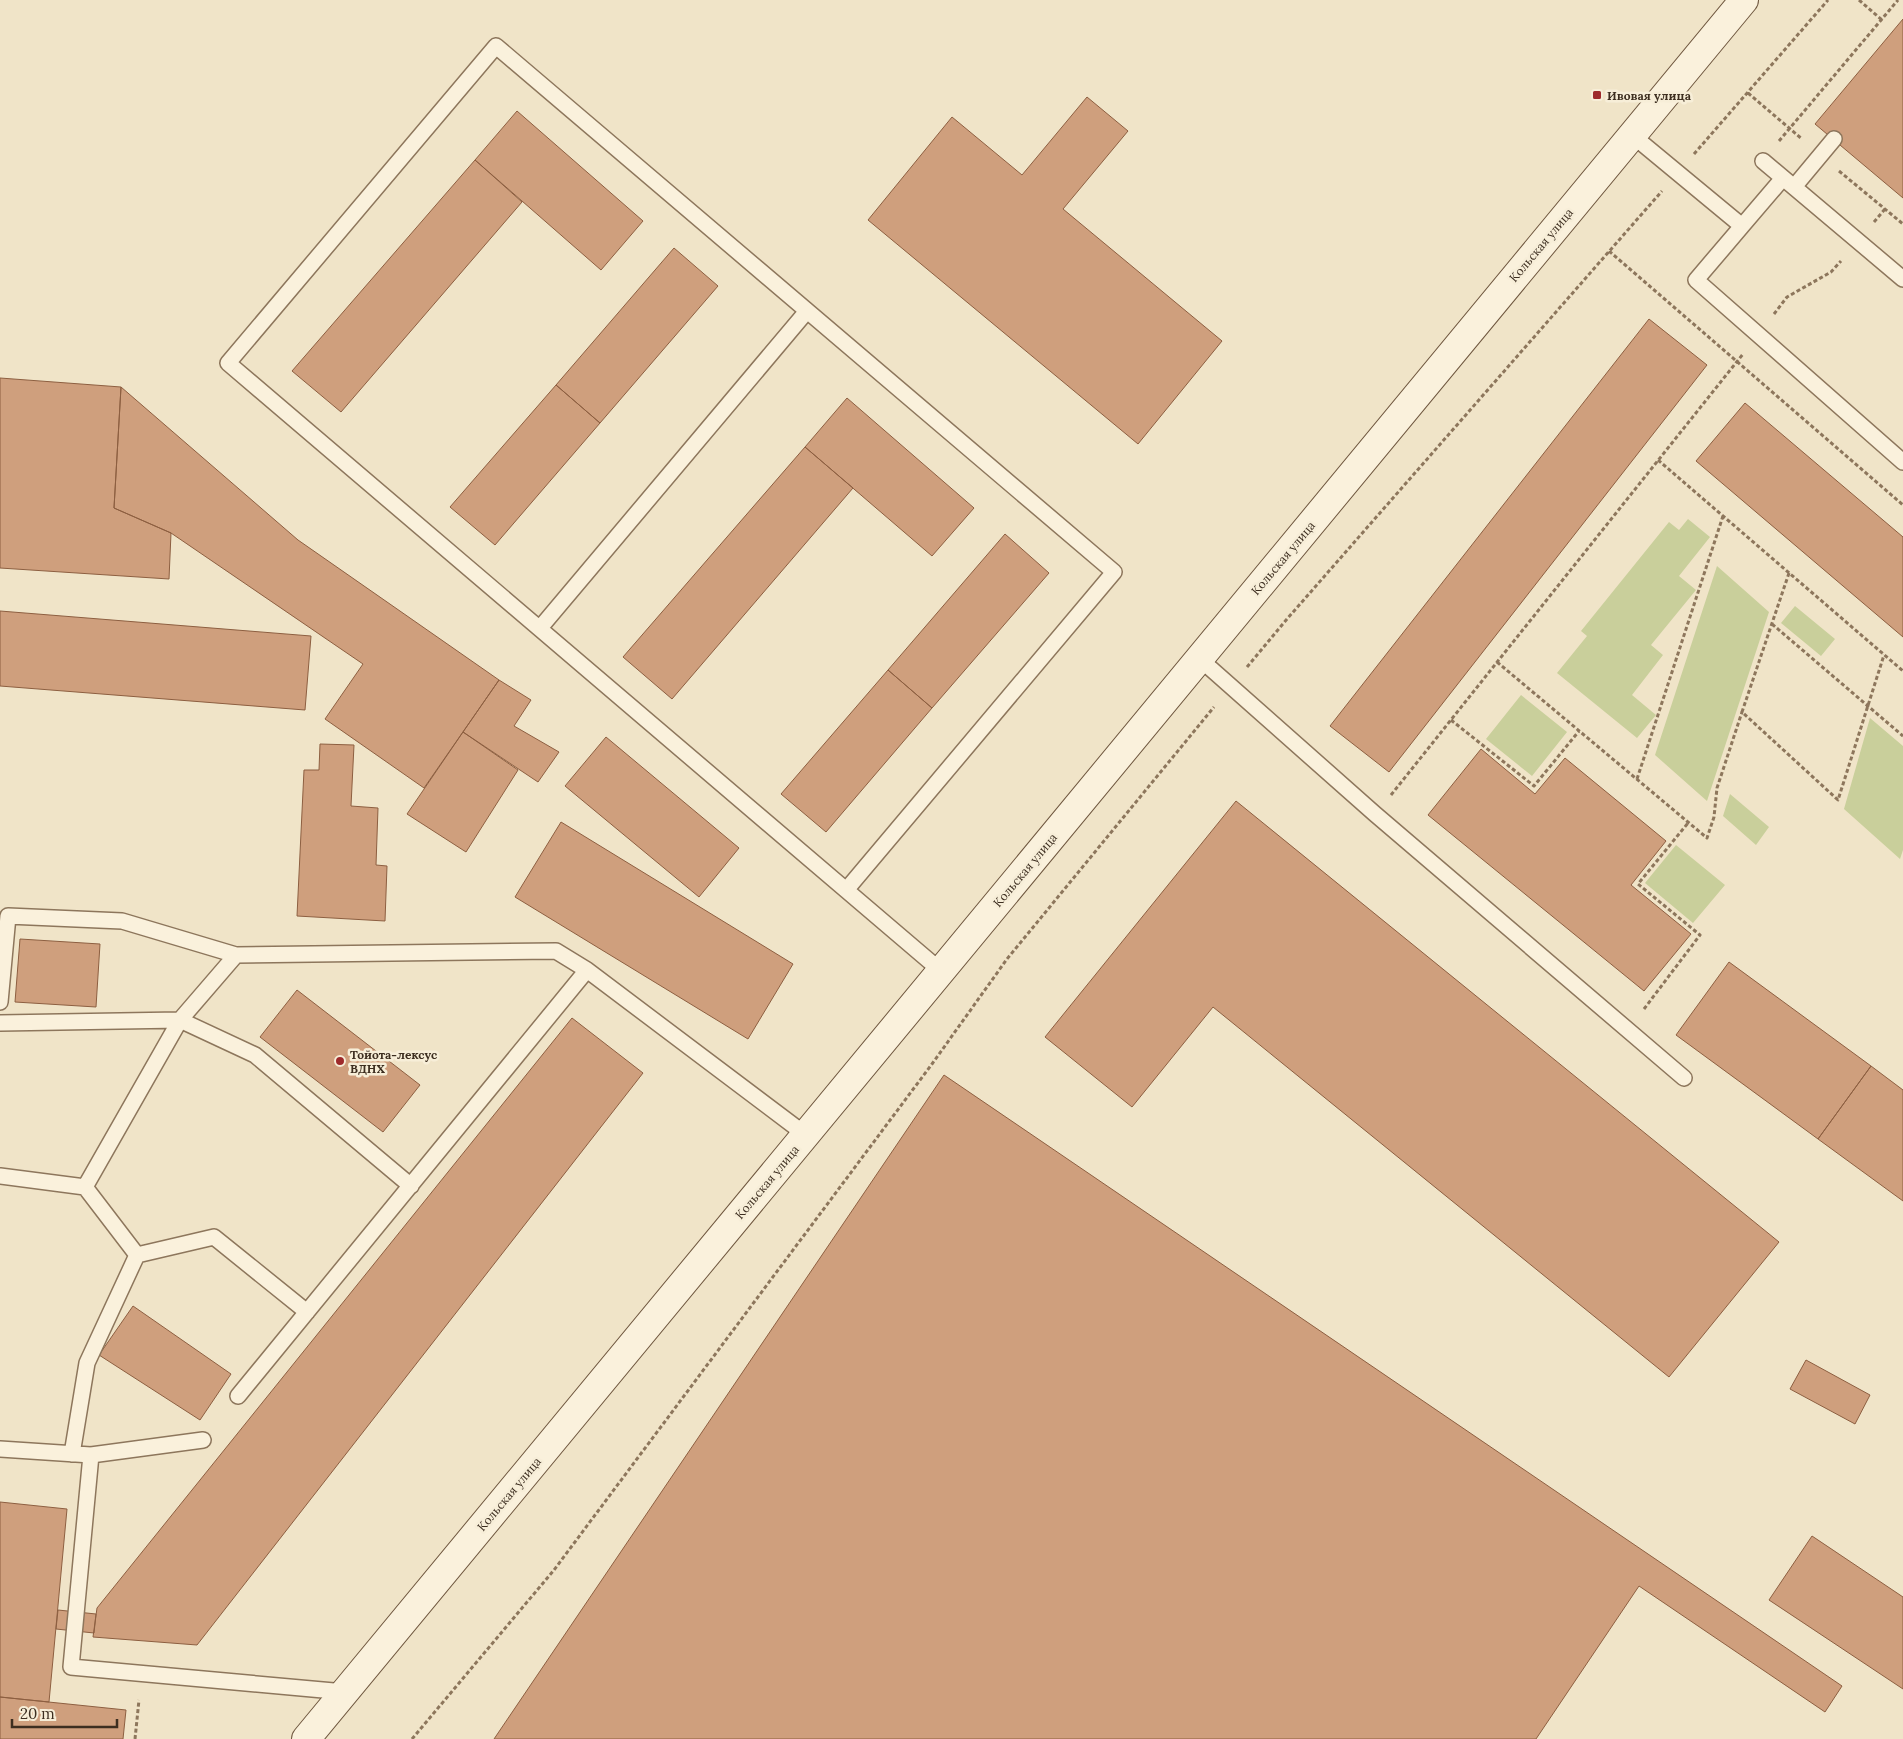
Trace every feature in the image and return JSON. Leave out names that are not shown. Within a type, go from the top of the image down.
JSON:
[{"type":"main road","name":"Кольская улица","points":[[306,1739],[1744,0]]},
{"type":"lane","points":[[847,889],[1114,572],[496,46],[228,363],[941,971]]},
{"type":"lane","points":[[1632,135],[1742,226]]},
{"type":"lane","points":[[1834,139],[1742,226],[1696,280],[1903,462]]},
{"type":"lane","points":[[1763,160],[1903,279]]},
{"type":"lane","points":[[540,628],[807,311]]},
{"type":"lane","points":[[1200,659],[1376,814],[1684,1078]]},
{"type":"lane","points":[[0,1002],[8,916],[122,920],[236,955],[556,951],[586,970],[806,1135]]},
{"type":"lane","points":[[84,1187],[180,1020],[236,955]]},
{"type":"lane","points":[[238,1396],[586,970]]},
{"type":"lane","points":[[0,1023],[180,1020],[255,1055],[411,1186]]},
{"type":"lane","points":[[0,1176],[84,1187],[137,1255]]},
{"type":"lane","points":[[137,1255],[214,1237],[307,1312]]},
{"type":"lane","points":[[72,1454],[87,1363],[137,1255]]},
{"type":"lane","points":[[0,1449],[91,1455],[202,1440]]},
{"type":"lane","points":[[91,1455],[71,1667],[345,1692]]},
{"type":"path","points":[[412,1739],[554,1570],[920,1080],[1007,959],[1287,618],[1828,0]]},
{"type":"path","points":[[1859,0],[1882,20]]},
{"type":"path","points":[[1763,160],[1898,0]]},
{"type":"path","points":[[1376,814],[1787,297],[1831,272],[1885,209]]},
{"type":"path","points":[[1609,251],[1902,502]]},
{"type":"path","points":[[1658,460],[1903,671]]},
{"type":"path","points":[[1636,780],[1724,516]]},
{"type":"path","points":[[1497,662],[1707,838],[1714,817],[1717,788],[1789,573]]},
{"type":"path","points":[[1772,624],[1903,736]]},
{"type":"path","points":[[1742,712],[1838,800],[1884,655]]},
{"type":"path","points":[[1451,720],[1534,786],[1579,730]]},
{"type":"path","points":[[1643,1011],[1700,935],[1638,884],[1688,823]]},
{"type":"path","points":[[135,1739],[141,1674]]},
{"type":"green space","points":[[1688,519],[1710,537],[1679,576],[1696,590],[1651,645],[1663,655],[1632,695],[1656,715],[1637,738],[1557,673],[1587,636],[1581,631],[1669,522],[1679,530]]},
{"type":"green space","points":[[1717,566],[1769,612],[1707,801],[1655,755]]},
{"type":"green space","points":[[1795,606],[1835,639],[1821,656],[1781,623]]},
{"type":"green space","points":[[1521,695],[1567,732],[1532,776],[1486,739]]},
{"type":"green space","points":[[1870,718],[1903,746],[1903,850],[1900,859],[1844,809]]},
{"type":"green space","points":[[1730,794],[1769,827],[1756,845],[1723,816]]},
{"type":"green space","points":[[1676,845],[1725,885],[1693,923],[1645,883]]},
{"type":"building","points":[[1903,19],[1903,198],[1815,124]]},
{"type":"building","points":[[1087,97],[1128,131],[1063,209],[1222,341],[1138,444],[868,220],[952,117],[1022,175]]},
{"type":"building","points":[[517,111],[643,221],[601,270],[475,160]]},
{"type":"building","points":[[475,160],[522,202],[341,412],[292,371]]},
{"type":"building","points":[[674,248],[718,286],[600,423],[556,385]]},
{"type":"building","points":[[1649,319],[1707,365],[1389,772],[1330,726]]},
{"type":"building","points":[[0,378],[121,387],[114,508],[171,533],[169,579],[0,568]]},
{"type":"building","points":[[556,385],[600,423],[495,545],[450,507]]},
{"type":"building","points":[[121,387],[298,540],[499,680],[424,788],[325,719],[363,664],[171,533],[114,508]]},
{"type":"building","points":[[847,398],[974,508],[932,556],[805,447]]},
{"type":"building","points":[[1745,403],[1903,537],[1903,637],[1696,461]]},
{"type":"building","points":[[805,447],[853,488],[672,699],[623,657]]},
{"type":"building","points":[[1005,534],[1049,573],[932,708],[888,670]]},
{"type":"building","points":[[0,611],[311,636],[305,710],[0,686]]},
{"type":"building","points":[[888,670],[932,708],[826,832],[781,794]]},
{"type":"building","points":[[499,680],[531,700],[514,726],[559,752],[538,782],[463,732]]},
{"type":"building","points":[[463,732],[518,770],[466,852],[407,814]]},
{"type":"building","points":[[606,737],[739,848],[699,897],[565,786]]},
{"type":"building","points":[[320,744],[354,745],[351,806],[378,808],[376,865],[387,866],[385,921],[297,916],[304,770],[319,770]]},
{"type":"building","points":[[1481,749],[1535,794],[1565,758],[1666,841],[1631,885],[1691,934],[1644,991],[1428,815]]},
{"type":"building","points":[[1236,801],[1779,1242],[1669,1377],[1213,1007],[1132,1107],[1045,1037]]},
{"type":"building","points":[[561,822],[793,964],[748,1039],[515,897]]},
{"type":"building","points":[[20,939],[100,944],[96,1007],[15,1002]]},
{"type":"building","points":[[1729,962],[1871,1066],[1818,1139],[1676,1035]]},
{"type":"building","name":"Тойота-лексус ВДНХ","points":[[297,990],[420,1085],[383,1132],[260,1037]]},
{"type":"building","points":[[572,1018],[643,1073],[197,1645],[93,1637],[97,1608]]},
{"type":"building","points":[[1871,1066],[1903,1090],[1903,1201],[1818,1139]]},
{"type":"building","points":[[944,1075],[1842,1686],[1825,1712],[1639,1586],[1536,1739],[494,1739]]},
{"type":"building","points":[[133,1306],[231,1374],[200,1420],[99,1355]]},
{"type":"building","points":[[1806,1360],[1870,1395],[1855,1424],[1790,1389]]},
{"type":"building","points":[[0,1502],[67,1509],[49,1702],[0,1697]]},
{"type":"building","points":[[1812,1536],[1903,1597],[1903,1689],[1769,1600]]},
{"type":"building","points":[[58,1610],[96,1614],[94,1633],[56,1629]]},
{"type":"building","points":[[0,1697],[126,1710],[123,1739],[0,1739]]},
{"type":"place","name":"Ивовая улица","points":[[1597,95]]},
{"type":"place","name":"Тойота-лексус ВДНХ","points":[[340,1061]]}]
